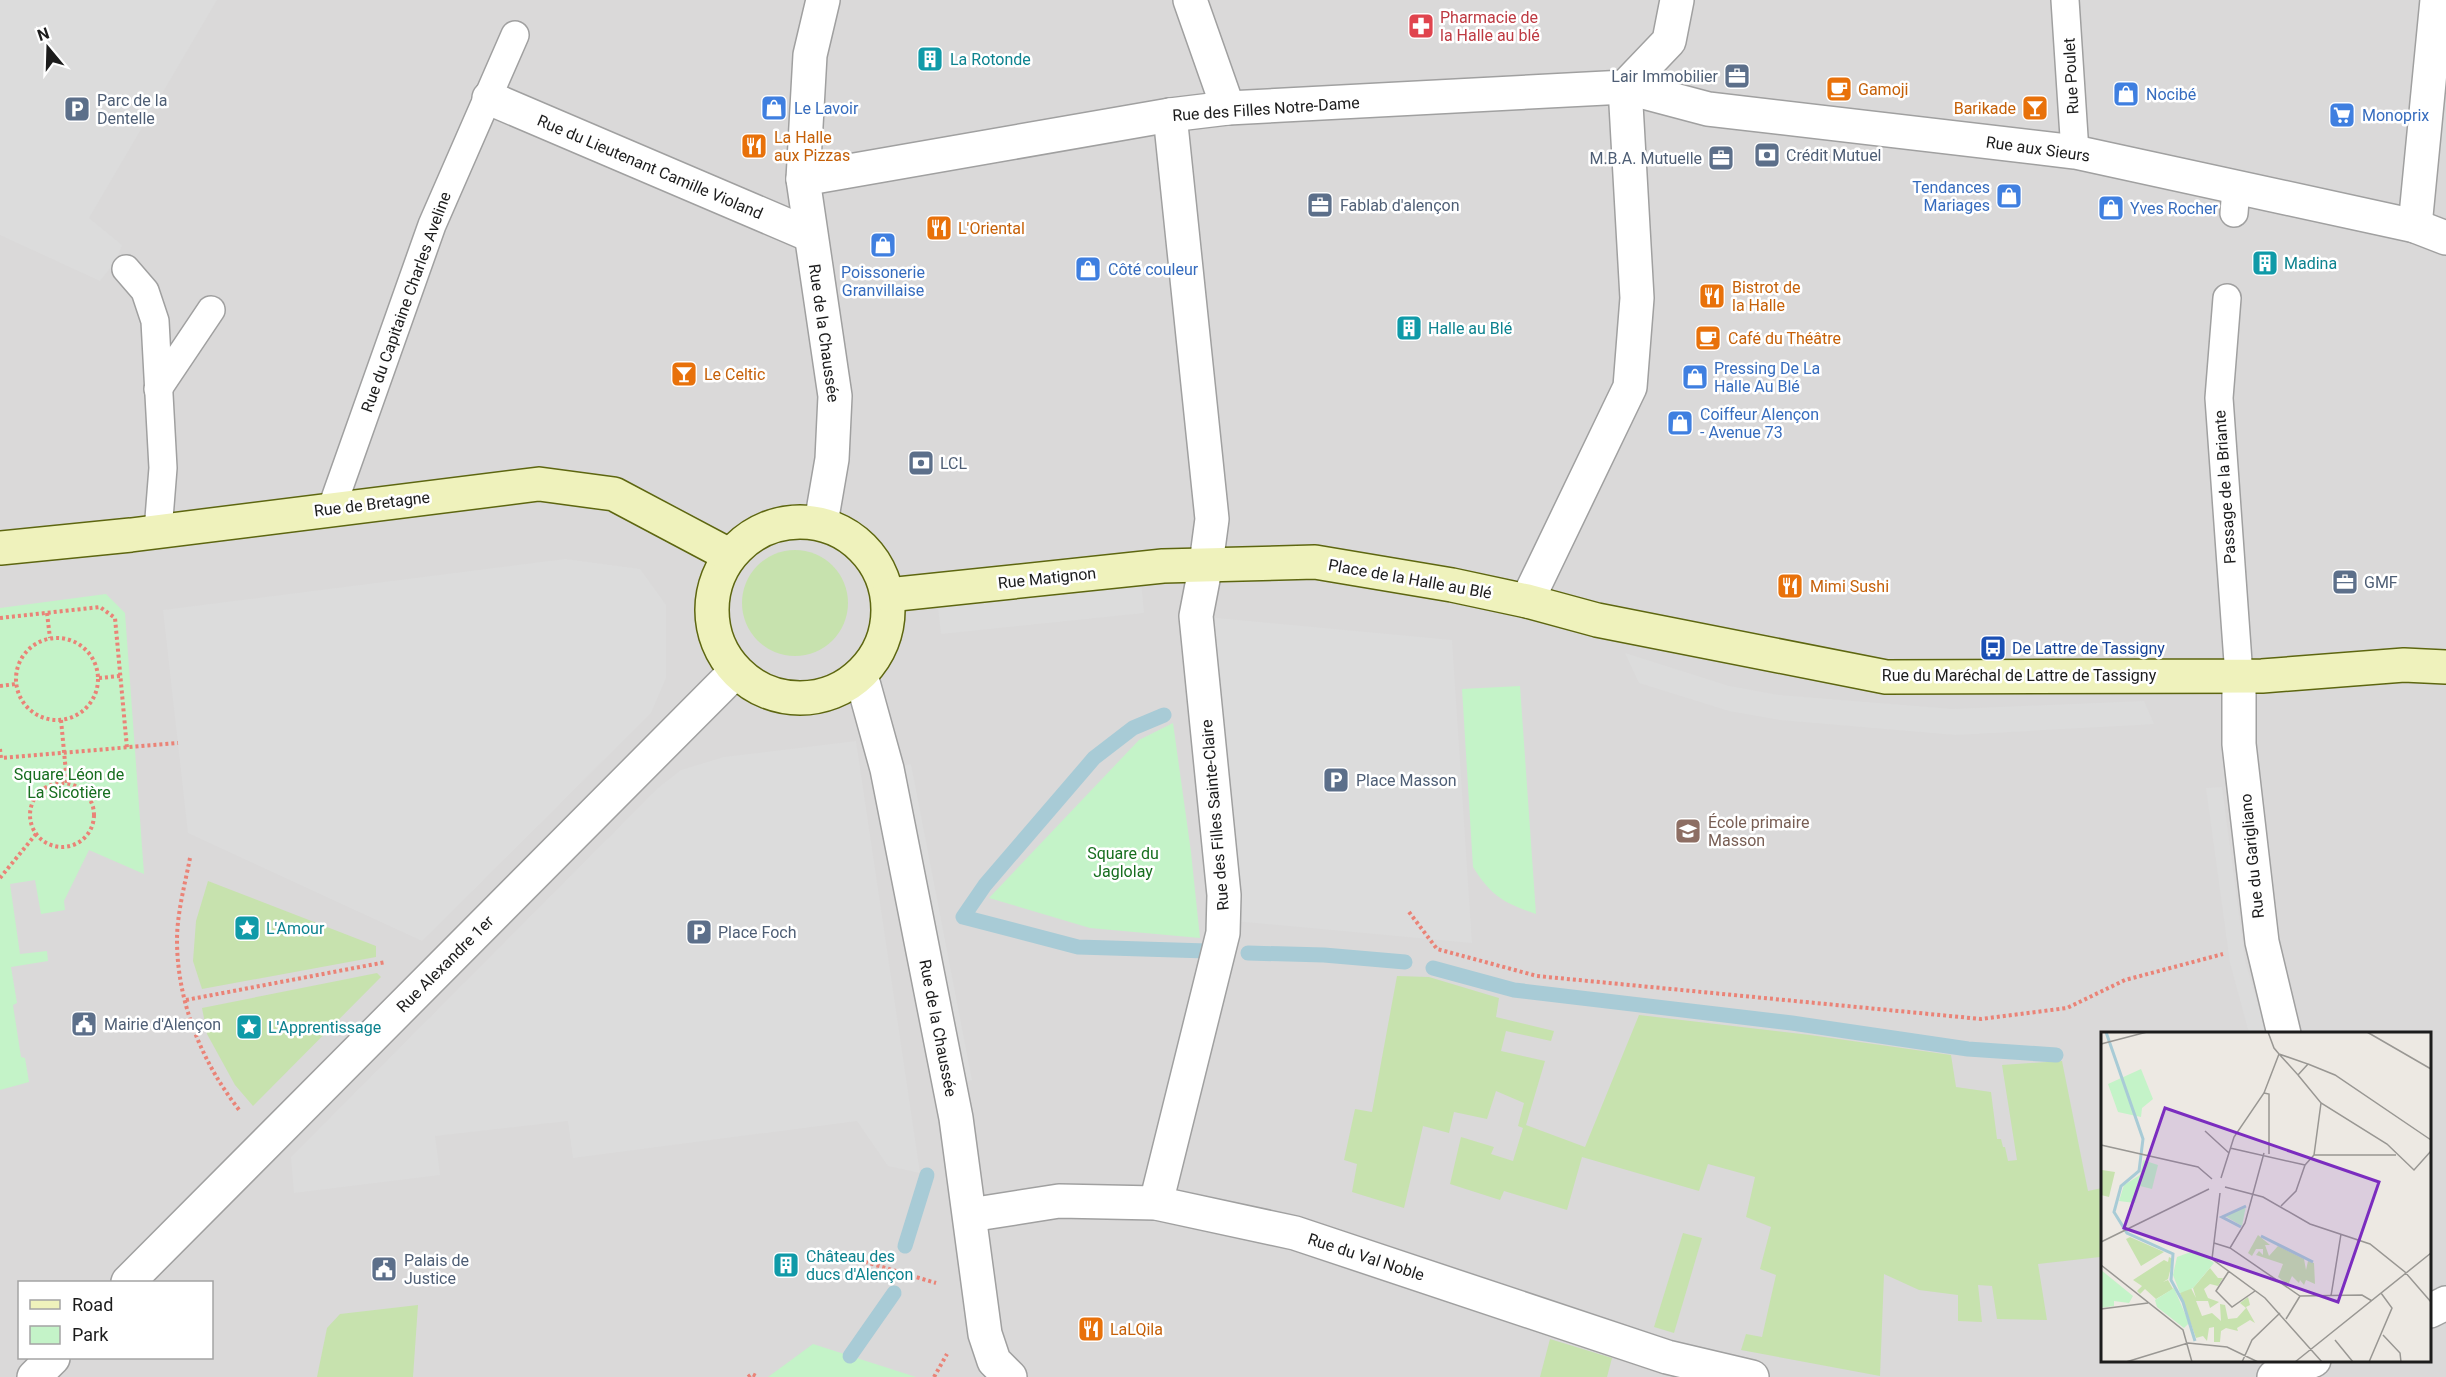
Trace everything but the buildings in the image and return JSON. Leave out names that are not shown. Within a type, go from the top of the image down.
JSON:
[{"type":"street","name":"Rue de la Chaussée","points":[[821,523],[832,459],[835,396],[803,179],[810,55],[823,0]]},
{"type":"street","points":[[1190,0],[1228,108]]},
{"type":"street","points":[[1527,601],[1630,387],[1637,298],[1625,87],[1669,41],[1677,0]]},
{"type":"street","points":[[2415,226],[2436,0]]},
{"type":"street","name":"Rue des Filles Notre-Dame","points":[[803,179],[1170,115],[1228,108],[1625,87]]},
{"type":"street","name":"Rue aux Sieurs","points":[[1625,87],[1708,109],[2075,152],[2235,200],[2415,226],[2446,237]]},
{"type":"street","name":"Rue du Lieutenant Camille Violand","points":[[489,98],[810,235]]},
{"type":"street","points":[[1170,115],[1212,519],[1206,564]]},
{"type":"street","name":"Rue de Bretagne","points":[[0,548],[539,484],[614,494],[729,555]]},
{"type":"street","points":[[787,522],[821,523],[852,538],[875,562],[888,595],[885,639],[861,675],[822,697],[778,697],[736,671],[715,640],[711,596],[729,555],[755,533],[787,522]]},
{"type":"street","name":"Place de la Halle au Blé","points":[[1206,564],[1315,562],[1527,601]]},
{"type":"street","name":"Rue Matignon","points":[[888,595],[1206,564]]},
{"type":"street","name":"Rue des Filles Sainte-Claire","points":[[1156,1203],[1223,933],[1224,895],[1196,616],[1206,564]]},
{"type":"street","name":"Rue du Maréchal de Lattre de Tassigny","points":[[1527,601],[1597,620],[1886,677],[2262,676],[2404,665],[2446,667]]},
{"type":"street","name":"Rue Alexandre 1er","points":[[129,1281],[736,671]]},
{"type":"street","name":"Rue de la Chaussée","points":[[861,675],[889,781],[956,1118],[985,1334],[994,1361],[1010,1377]]},
{"type":"street","name":"Rue du Garigliano","points":[[2239,676],[2239,744],[2262,942],[2284,1032]]},
{"type":"street","name":"Rue du Val Noble","points":[[970,1215],[1059,1201],[1156,1203],[1295,1233],[1667,1357],[1752,1377]]},
{"type":"street","points":[[2431,1310],[2446,1303]]},
{"type":"street","points":[[2274,1377],[2309,1362]]},
{"type":"lane","name":"Rue Poulet","points":[[2065,0],[2075,152]]},
{"type":"lane","name":"Rue du Capitaine Charles Aveline","points":[[331,510],[432,225],[515,35]]},
{"type":"lane","points":[[126,269],[145,291],[155,321],[162,468],[158,531]]},
{"type":"lane","name":"Passage de la Briante","points":[[2227,298],[2218,398],[2239,676]]},
{"type":"lane","points":[[158,389],[211,310]]},
{"type":"path","points":[[0,618],[100,607],[115,618],[127,748]]},
{"type":"path","points":[[47,613],[50,638]]},
{"type":"path","points":[[50,638],[74,641],[83,647],[97,666],[99,678],[92,702],[73,717],[61,720],[37,715],[20,696],[16,684],[19,664],[24,655],[40,642],[50,638]]},
{"type":"path","points":[[99,678],[120,676]]},
{"type":"path","points":[[0,686],[16,684]]},
{"type":"path","points":[[61,720],[67,783]]},
{"type":"path","points":[[0,749],[1,758],[178,742]]},
{"type":"path","points":[[67,783],[85,793],[91,802],[93,822],[90,832],[74,845],[64,848],[44,841],[36,834],[30,814],[38,794],[56,784],[67,783]]},
{"type":"path","points":[[0,878],[36,834]]},
{"type":"path","points":[[190,858],[177,938],[179,975],[198,1040],[213,1072],[241,1112],[268,1142]]},
{"type":"path","points":[[1409,912],[1437,949],[1537,976],[1981,1019],[2067,1008],[2126,980],[2262,942]]},
{"type":"path","points":[[186,1000],[386,962]]},
{"type":"path","points":[[842,1255],[980,1296]]},
{"type":"path","points":[[748,1377],[752,1374],[758,1377]]},
{"type":"shaded area","points":[[0,0],[2446,0],[2446,1377],[0,1377]]},
{"type":"shaded area","name":"Parc de la Dentelle","points":[[0,0],[217,0],[89,218],[122,245],[116,261],[100,281],[0,235]]},
{"type":"shaded area","points":[[565,559],[640,569],[666,605],[666,678],[651,713],[422,941],[188,833],[163,610]]},
{"type":"shaded area","points":[[1140,569],[1144,613],[941,634],[936,589]]},
{"type":"shaded area","name":"Place Masson","points":[[1196,616],[1452,640],[1472,943],[1223,920]]},
{"type":"shaded area","points":[[1625,653],[1729,686],[1779,695],[1953,709],[2144,701],[2154,724],[1956,735],[1780,720],[1729,711],[1639,683]]},
{"type":"shaded area","name":"Place Foch","points":[[856,741],[920,1173],[888,1166],[857,1121],[573,1158],[568,1121],[435,1136],[440,1175],[294,1193],[291,1157],[658,788],[681,770],[724,757]]},
{"type":"shaded area","points":[[911,764],[972,1080],[949,1084],[887,769]]},
{"type":"shaded area","points":[[2222,787],[2245,960],[2266,1032],[2249,1032],[2230,963],[2206,788]]},
{"type":"green space","points":[[795,550],[815,554],[833,565],[844,583],[848,603],[844,623],[833,641],[815,652],[795,656],[775,652],[757,641],[746,623],[742,603],[746,583],[757,565],[775,554]]},
{"type":"green space","name":"Square Léon de La Sicotière","points":[[106,594],[125,613],[144,874],[89,850],[64,901],[65,910],[41,914],[35,880],[10,884],[20,954],[47,951],[48,961],[11,967],[17,1003],[13,1005],[21,1057],[25,1058],[29,1082],[0,1090],[0,608]]},
{"type":"green space","points":[[1520,686],[1536,914],[1500,898],[1486,885],[1473,867],[1462,689]]},
{"type":"green space","name":"Square du Jaglolay","points":[[1173,723],[1200,938],[1090,928],[989,898],[1139,740]]},
{"type":"green space","points":[[208,881],[376,946],[376,957],[202,989],[193,961],[196,921]]},
{"type":"green space","points":[[377,973],[381,977],[253,1106],[235,1085],[207,1034],[202,1008]]},
{"type":"green space","points":[[1397,976],[1429,977],[1499,998],[1496,1017],[1554,1031],[1551,1041],[1506,1031],[1501,1051],[1545,1061],[1526,1125],[1585,1147],[1639,1015],[1810,1035],[1951,1055],[1956,1087],[1991,1092],[1997,1139],[2001,1139],[2005,1147],[2008,1161],[2017,1160],[2002,1065],[2062,1061],[2088,1191],[2101,1188],[2101,1264],[2100,1257],[2038,1264],[2047,1320],[1997,1319],[1992,1286],[1978,1285],[1982,1322],[1958,1321],[1958,1295],[1919,1290],[1884,1274],[1880,1376],[1741,1350],[1746,1334],[1762,1337],[1776,1275],[1760,1269],[1771,1227],[1746,1217],[1755,1177],[1708,1164],[1699,1191],[1582,1157],[1567,1210],[1504,1191],[1500,1200],[1450,1184],[1461,1137],[1494,1147],[1491,1154],[1513,1161],[1523,1128],[1518,1126],[1524,1103],[1496,1091],[1487,1119],[1454,1112],[1449,1133],[1423,1126],[1404,1208],[1352,1192],[1357,1164],[1344,1160],[1355,1109],[1372,1112]]},
{"type":"green space","points":[[1683,1233],[1702,1238],[1674,1333],[1654,1327]]},
{"type":"green space","points":[[418,1305],[413,1377],[317,1377],[327,1328],[340,1314]]},
{"type":"green space","points":[[1550,1339],[1612,1358],[1607,1377],[1540,1377]]},
{"type":"green space","points":[[813,1344],[916,1377],[768,1377]]},
{"type":"waterway","points":[[1164,715],[1133,728],[1094,758],[985,885],[963,917],[1078,947],[1207,951]]},
{"type":"waterway","points":[[1248,953],[1324,955],[1405,962]]},
{"type":"waterway","points":[[1433,968],[1514,990],[1792,1023],[1968,1049],[2056,1055]]},
{"type":"waterway","points":[[905,1246],[927,1175]]},
{"type":"waterway","points":[[850,1356],[894,1293]]},
{"type":"place","name":"Pharmacie de la Halle au blé","points":[[1421,26]]},
{"type":"place","name":"La Rotonde","points":[[930,59]]},
{"type":"place","name":"Lair Immobilier","points":[[1737,76]]},
{"type":"place","name":"Gamoji","points":[[1839,89]]},
{"type":"place","name":"Nocibé","points":[[2126,94]]},
{"type":"place","name":"Le Lavoir","points":[[774,108]]},
{"type":"place","name":"Barikade","points":[[2035,108]]},
{"type":"place","name":"Parc de la Dentelle","points":[[77,109]]},
{"type":"place","name":"Monoprix","points":[[2342,115]]},
{"type":"place","name":"La Halle aux Pizzas","points":[[754,146]]},
{"type":"place","name":"Crédit Mutuel","points":[[1767,155]]},
{"type":"place","name":"M.B.A. Mutuelle","points":[[1721,158]]},
{"type":"place","name":"Tendances Mariages","points":[[2009,196]]},
{"type":"place","name":"Fablab d'alençon","points":[[1320,205]]},
{"type":"place","name":"Yves Rocher","points":[[2111,208]]},
{"type":"place","name":"L'Oriental","points":[[939,228]]},
{"type":"place","name":"Poissonerie Granvillaise","points":[[883,245]]},
{"type":"place","name":"Madina","points":[[2265,263]]},
{"type":"place","name":"Côté couleur","points":[[1088,269]]},
{"type":"place","name":"Bistrot de la Halle","points":[[1712,296]]},
{"type":"place","name":"Halle au Blé","points":[[1409,328]]},
{"type":"place","name":"Café du Théâtre","points":[[1708,338]]},
{"type":"place","name":"Le Celtic","points":[[684,374]]},
{"type":"place","name":"Pressing De La Halle Au Blé","points":[[1695,377]]},
{"type":"place","name":"Coiffeur Alençon - Avenue 73","points":[[1680,423]]},
{"type":"place","name":"LCL","points":[[921,463]]},
{"type":"place","name":"GMF","points":[[2345,582]]},
{"type":"place","name":"Mimi Sushi","points":[[1790,586]]},
{"type":"place","name":"De Lattre de Tassigny","points":[[1993,648]]},
{"type":"place","name":"Place Masson","points":[[1336,780]]},
{"type":"place","name":"École primaire Masson","points":[[1688,831]]},
{"type":"place","name":"L'Amour","points":[[247,928]]},
{"type":"place","name":"Place Foch","points":[[699,932]]},
{"type":"place","name":"Mairie d'Alençon","points":[[84,1024]]},
{"type":"place","name":"L'Apprentissage","points":[[249,1027]]},
{"type":"place","name":"Château des ducs d'Alençon","points":[[786,1265]]},
{"type":"place","name":"Palais de Justice","points":[[384,1269]]},
{"type":"place","name":"LaLQila","points":[[1091,1329]]}]
